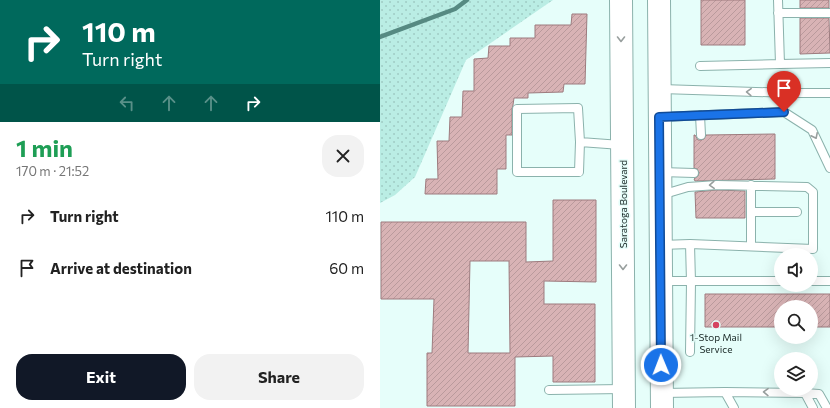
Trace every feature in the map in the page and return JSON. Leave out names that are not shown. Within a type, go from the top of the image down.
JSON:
[{"type":"main road","name":"Saratoga Boulevard","points":[[621,0],[624,398]]},
{"type":"main road","points":[[659,0],[662,400]]},
{"type":"lane","points":[[778,0],[780,64]]},
{"type":"lane","points":[[778,13],[830,13]]},
{"type":"lane","points":[[700,66],[830,63]]},
{"type":"lane","points":[[659,89],[830,93]]},
{"type":"lane","points":[[578,108],[580,142],[579,172],[517,172],[517,109],[578,108]]},
{"type":"lane","points":[[659,117],[784,112],[812,130],[830,168]]},
{"type":"lane","points":[[700,115],[701,135]]},
{"type":"lane","points":[[580,142],[622,145]]},
{"type":"lane","points":[[660,172],[694,173]]},
{"type":"lane","points":[[660,195],[688,187],[717,185],[807,187],[813,192],[813,249],[690,244],[660,245]]},
{"type":"lane","points":[[751,185],[751,246]]},
{"type":"lane","points":[[751,212],[797,212]]},
{"type":"lane","points":[[690,244],[690,352]]},
{"type":"lane","points":[[660,281],[774,281]]},
{"type":"lane","points":[[818,281],[830,281]]},
{"type":"lane","points":[[550,390],[624,398]]},
{"type":"lane","points":[[725,392],[734,408]]},
{"type":"lane","points":[[662,400],[725,392],[774,393]]},
{"type":"lane","points":[[818,394],[827,408]]},
{"type":"lane","points":[[807,396],[813,408]]},
{"type":"green space","points":[[380,0],[553,0],[466,60],[415,177],[395,195],[380,203]]},
{"type":"building","points":[[701,0],[745,0],[745,45],[701,45]]},
{"type":"building","points":[[800,0],[829,0],[829,8],[800,8]]},
{"type":"building","points":[[572,14],[587,14],[585,84],[564,84],[563,92],[528,93],[528,98],[514,98],[512,109],[512,135],[506,135],[506,169],[497,169],[497,194],[425,194],[426,179],[438,179],[437,141],[449,141],[450,117],[462,117],[463,91],[474,91],[474,59],[488,58],[489,46],[510,46],[510,38],[535,38],[535,25],[571,25]]},
{"type":"building","points":[[800,18],[829,18],[830,53],[800,54]]},
{"type":"building","points":[[775,134],[775,179],[695,181],[694,179],[699,173],[697,169],[694,168],[694,135],[698,140],[701,140],[704,139],[706,135]]},
{"type":"building","points":[[717,190],[745,191],[745,218],[696,218],[695,192]]},
{"type":"building","points":[[553,200],[596,200],[596,282],[544,281],[544,304],[595,304],[595,382],[553,382],[553,356],[515,357],[515,406],[427,406],[427,353],[432,353],[434,299],[381,299],[381,222],[526,222],[526,262],[553,261]],"holes":[[[470,261],[509,261],[510,353],[468,353]]]},
{"type":"building","points":[[705,294],[830,294],[830,327],[818,327],[818,300],[774,300],[774,327],[705,327]]},
{"type":"waterway","points":[[380,37],[455,9],[467,0]]},
{"type":"place","name":"1-Stop Mail Service","points":[[716,325]]},
{"type":"route","points":[[661,365],[659,117],[784,112]]}]
